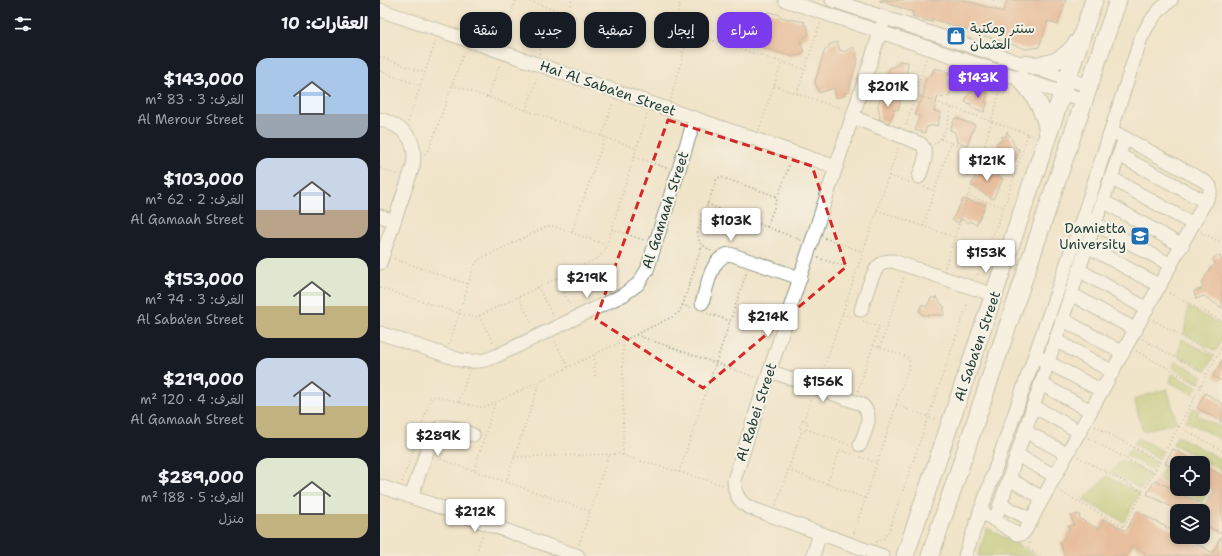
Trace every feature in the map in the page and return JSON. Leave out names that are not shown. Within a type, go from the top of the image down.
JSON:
[{"type":"main road","name":"Al Saba'en Street","points":[[905,556],[1094,0]]},
{"type":"main road","name":"Al Saba'en Street","points":[[930,556],[1118,0]]},
{"type":"main road","points":[[1047,137],[1045,118],[1039,104],[1016,72],[1031,65],[1046,65],[1060,60],[1072,50],[1081,38]]},
{"type":"street","points":[[785,0],[929,48],[1086,93]]},
{"type":"street","points":[[832,0],[885,17],[1016,72]]},
{"type":"street","points":[[965,556],[1036,355],[1089,220],[1112,131],[1146,28],[1158,10],[1171,0]]},
{"type":"street","name":"Hai Al Saba'en Street","points":[[380,10],[460,38]]},
{"type":"street","name":"Al Rabei Street","points":[[735,488],[734,480],[885,17]]},
{"type":"street","name":"Hai Al Saba'en Street","points":[[491,48],[836,167]]},
{"type":"street","points":[[853,115],[918,142],[924,147],[925,157],[919,177]]},
{"type":"street","name":"Al Gamaah Street","points":[[380,333],[460,360],[472,362],[483,361],[624,295],[638,284],[647,270],[695,118]]},
{"type":"street","points":[[380,119],[397,126],[405,132],[411,141],[414,157],[413,166],[381,260]]},
{"type":"street","points":[[980,511],[1020,534],[1025,531],[1055,476],[1072,456],[1084,435],[1091,411],[1112,372],[1129,352],[1164,289],[1171,265],[1182,246],[1197,228],[1210,193],[1211,190],[1208,183],[1112,131]]},
{"type":"street","points":[[995,520],[1087,246],[1089,220],[1102,201],[1125,138]]},
{"type":"street","points":[[1119,156],[1206,202]]},
{"type":"street","points":[[1111,178],[1197,228]]},
{"type":"street","points":[[1102,201],[1182,246]]},
{"type":"street","points":[[380,216],[394,221]]},
{"type":"street","points":[[1089,220],[1171,265]]},
{"type":"street","points":[[1087,246],[1164,289]]},
{"type":"street","points":[[702,303],[715,264],[721,257],[730,254],[800,278]]},
{"type":"street","points":[[861,310],[874,274],[881,264],[888,261],[908,266],[994,295]]},
{"type":"street","points":[[1079,270],[1150,314]]},
{"type":"street","points":[[1071,294],[1139,334]]},
{"type":"street","points":[[1062,319],[1129,352]]},
{"type":"street","points":[[1055,340],[1112,372]]},
{"type":"street","points":[[1036,355],[1102,391]]},
{"type":"street","points":[[768,376],[816,388],[864,406],[869,416],[855,445]]},
{"type":"street","points":[[1041,384],[1091,411]]},
{"type":"street","points":[[1033,406],[1084,435]]},
{"type":"street","points":[[404,495],[426,454],[432,434],[437,428],[440,426],[447,427],[473,435]]},
{"type":"street","points":[[1025,431],[1072,456]]},
{"type":"street","points":[[1016,455],[1055,476]]},
{"type":"street","points":[[1008,479],[1043,498]]},
{"type":"street","points":[[380,486],[577,556]]},
{"type":"street","points":[[735,488],[738,497],[744,504],[772,516],[883,556]]},
{"type":"street","points":[[1000,504],[1032,520]]},
{"type":"street","points":[[813,556],[820,533]]},
{"type":"path","points":[[488,97],[516,0]]},
{"type":"path","points":[[526,0],[562,12]]},
{"type":"path","points":[[568,12],[572,0]]},
{"type":"path","points":[[678,12],[681,0]]},
{"type":"path","points":[[993,0],[1000,0]]},
{"type":"path","points":[[526,110],[554,9]]},
{"type":"path","points":[[797,93],[823,13]]},
{"type":"path","points":[[576,17],[684,52]]},
{"type":"path","points":[[405,132],[439,31]]},
{"type":"path","points":[[709,39],[804,69]]},
{"type":"path","points":[[414,157],[422,156],[430,147],[465,48]]},
{"type":"path","points":[[668,109],[685,48]]},
{"type":"path","points":[[772,516],[802,430],[800,429],[800,424],[802,420],[804,420],[842,314],[902,136],[929,48]]},
{"type":"path","points":[[380,58],[425,73]]},
{"type":"path","points":[[756,139],[782,62]]},
{"type":"path","points":[[380,71],[421,86]]},
{"type":"path","points":[[942,277],[967,196],[982,154],[991,121],[1016,72]]},
{"type":"path","points":[[865,78],[1028,134],[1047,137]]},
{"type":"path","points":[[452,85],[637,148]]},
{"type":"path","points":[[774,86],[797,93],[853,115]]},
{"type":"path","points":[[602,136],[617,91]]},
{"type":"path","points":[[380,288],[472,317],[479,316],[598,258],[604,252],[607,245],[651,103]]},
{"type":"path","points":[[924,147],[936,143],[941,139],[952,107]]},
{"type":"path","points":[[977,275],[1004,207],[1028,134]]},
{"type":"path","points":[[572,232],[605,137]]},
{"type":"path","points":[[941,139],[982,154]]},
{"type":"path","points":[[923,226],[951,142]]},
{"type":"path","points":[[767,227],[794,152]]},
{"type":"path","points":[[634,156],[678,172]]},
{"type":"path","points":[[380,168],[409,178]]},
{"type":"path","points":[[721,257],[702,245],[699,241],[697,233],[716,179],[720,177],[778,197]]},
{"type":"path","points":[[967,196],[1004,207]]},
{"type":"path","points":[[707,204],[811,244],[863,252]]},
{"type":"path","points":[[877,210],[954,237]]},
{"type":"path","points":[[446,355],[474,266],[482,258],[549,226],[557,226],[607,245]]},
{"type":"path","points":[[1197,228],[1222,244]]},
{"type":"path","points":[[612,229],[655,244]]},
{"type":"path","points":[[811,244],[847,268]]},
{"type":"path","points":[[404,495],[430,400],[435,396],[486,408],[672,317],[679,312],[682,305],[702,245]]},
{"type":"path","points":[[381,260],[468,284]]},
{"type":"path","points":[[679,472],[750,261]]},
{"type":"path","points":[[880,348],[908,266]]},
{"type":"path","points":[[557,278],[576,318]]},
{"type":"path","points":[[538,287],[549,331],[568,367]]},
{"type":"path","points":[[1164,289],[1222,321]]},
{"type":"path","points":[[518,297],[549,331]]},
{"type":"path","points":[[873,346],[907,357],[910,360],[910,366],[865,498],[854,545],[880,540],[888,534],[968,302]]},
{"type":"path","points":[[842,314],[887,329]]},
{"type":"path","points":[[1150,314],[1217,356]]},
{"type":"path","points":[[479,316],[500,354]]},
{"type":"path","points":[[854,402],[879,327]]},
{"type":"path","points":[[1139,334],[1207,375]]},
{"type":"path","points":[[635,335],[716,363],[768,376]]},
{"type":"path","points":[[623,341],[623,455]]},
{"type":"path","points":[[1059,491],[1124,527],[1222,347]]},
{"type":"path","points":[[1129,352],[1201,386]]},
{"type":"path","points":[[594,355],[595,376]]},
{"type":"path","points":[[459,402],[472,362]]},
{"type":"path","points":[[506,482],[540,382]]},
{"type":"path","points":[[896,405],[950,425]]},
{"type":"path","points":[[804,420],[808,422],[806,429]]},
{"type":"path","points":[[1095,425],[1160,462]]},
{"type":"path","points":[[1179,427],[1222,450]]},
{"type":"path","points":[[802,430],[805,431],[806,429],[855,445]]},
{"type":"path","points":[[1084,435],[1154,473]]},
{"type":"path","points":[[827,484],[840,450],[877,463]]},
{"type":"path","points":[[426,454],[590,511]]},
{"type":"path","points":[[577,556],[609,454]]},
{"type":"path","points":[[514,457],[609,454],[623,455],[735,488]]},
{"type":"path","points":[[1072,456],[1143,492]]},
{"type":"path","points":[[788,470],[865,498]]},
{"type":"path","points":[[475,556],[486,524]]},
{"type":"highlighted area","points":[[668,120],[812,166],[846,267],[703,388],[596,319]]},
{"type":"green space","points":[[1188,307],[1222,325],[1222,341],[1216,351],[1184,334]]},
{"type":"green space","points":[[1182,339],[1214,356],[1206,370],[1177,355]]},
{"type":"green space","points":[[1175,361],[1203,376],[1199,383],[1173,368]]},
{"type":"green space","points":[[1172,374],[1197,387],[1193,394],[1170,382]]},
{"type":"green space","points":[[1167,389],[1177,422],[1143,431],[1134,399]]},
{"type":"green space","points":[[1193,408],[1199,411],[1197,415],[1222,428],[1222,440],[1186,421]]},
{"type":"green space","points":[[1178,436],[1222,460],[1222,471],[1210,464],[1210,456],[1195,456],[1173,444]]},
{"type":"green space","points":[[1138,438],[1162,451],[1158,458],[1134,444]]},
{"type":"green space","points":[[1130,449],[1156,463],[1152,469],[1126,455]]},
{"type":"green space","points":[[1122,460],[1150,474],[1141,489],[1111,472]]},
{"type":"green space","points":[[1165,466],[1170,468],[1170,485],[1158,479]]},
{"type":"green space","points":[[1107,476],[1139,493],[1124,522],[1083,500]]},
{"type":"green space","points":[[1191,496],[1205,496],[1202,502]]},
{"type":"green space","points":[[987,528],[1037,556],[978,556]]},
{"type":"building","points":[[880,0],[964,0],[1003,12],[1007,0],[1066,0],[1058,25],[1048,21],[1039,47],[1026,49],[932,19],[932,22],[912,16],[913,12]]},
{"type":"building","points":[[772,13],[780,15],[780,17],[805,22],[804,25],[807,26],[809,35],[801,40],[802,42],[800,42],[804,52],[798,56],[794,55],[793,57],[764,48],[772,48]]},
{"type":"building","points":[[837,42],[840,51],[842,50],[844,52],[853,47],[857,53],[856,57],[858,58],[848,93],[845,92],[844,96],[836,98],[834,88],[819,93],[815,82],[825,49],[828,49],[829,45]]},
{"type":"building","points":[[899,61],[908,62],[906,76],[909,76],[907,86],[893,84],[893,81],[888,80],[889,69],[899,64]]},
{"type":"building","points":[[935,68],[949,72],[946,79],[952,88],[949,97],[944,95],[943,98],[938,96],[934,111],[941,113],[937,126],[934,125],[927,127],[925,133],[915,130],[919,116],[915,115],[919,103],[921,103],[925,89],[923,88],[927,77],[930,78]]},
{"type":"building","points":[[977,87],[986,90],[985,93],[988,94],[985,102],[988,103],[984,112],[970,106],[971,104],[965,102],[968,94]]},
{"type":"building","points":[[891,97],[901,100],[898,110],[894,109],[889,123],[879,119],[880,116],[878,106],[880,99],[890,99]]},
{"type":"building","points":[[955,118],[975,125],[967,145],[957,142],[955,132],[950,130]]},
{"type":"building","points":[[1007,131],[1016,148],[1019,149],[1016,160],[1001,158],[1000,161],[991,159],[994,147],[996,148],[998,141],[1001,142],[1002,136],[1006,137]]},
{"type":"building","points":[[982,165],[991,170],[990,172],[1003,179],[993,199],[972,186],[972,183]]},
{"type":"building","points":[[963,199],[986,205],[976,225],[970,221],[969,223],[961,219],[959,223],[952,220]]},
{"type":"building","points":[[1220,256],[1222,262],[1222,308],[1204,296],[1196,299],[1194,291],[1202,289],[1202,283],[1211,267],[1215,265],[1213,258]]},
{"type":"building","points":[[936,296],[944,306],[944,315],[928,316],[921,314],[922,313],[919,311],[922,304],[926,307],[932,297],[935,299]]},
{"type":"building","points":[[1222,360],[1222,381],[1213,376]]},
{"type":"building","points":[[1205,393],[1222,403],[1222,422],[1197,408]]},
{"type":"building","points":[[1173,449],[1186,456],[1170,456],[1170,466],[1165,463]]},
{"type":"building","points":[[1210,469],[1222,475],[1222,534],[1210,528],[1210,504],[1206,504],[1214,490],[1210,488]]},
{"type":"building","points":[[1155,480],[1170,488],[1170,496],[1186,496],[1201,504],[1170,504],[1170,506],[1147,494]]},
{"type":"building","points":[[1137,511],[1170,529],[1170,544],[1197,544],[1213,553],[1222,535],[1222,556],[1144,556],[1146,553],[1133,545],[1127,556],[1064,556],[1060,542],[1063,541],[1070,529],[1068,527],[1074,525],[1071,516],[1079,514],[1080,519],[1099,529],[1104,519],[1126,531]]},
{"type":"place","name":"سنتر ومكتبة العثمان","points":[[956,36]]},
{"type":"place","name":"Damietta University","points":[[1140,236]]}]
